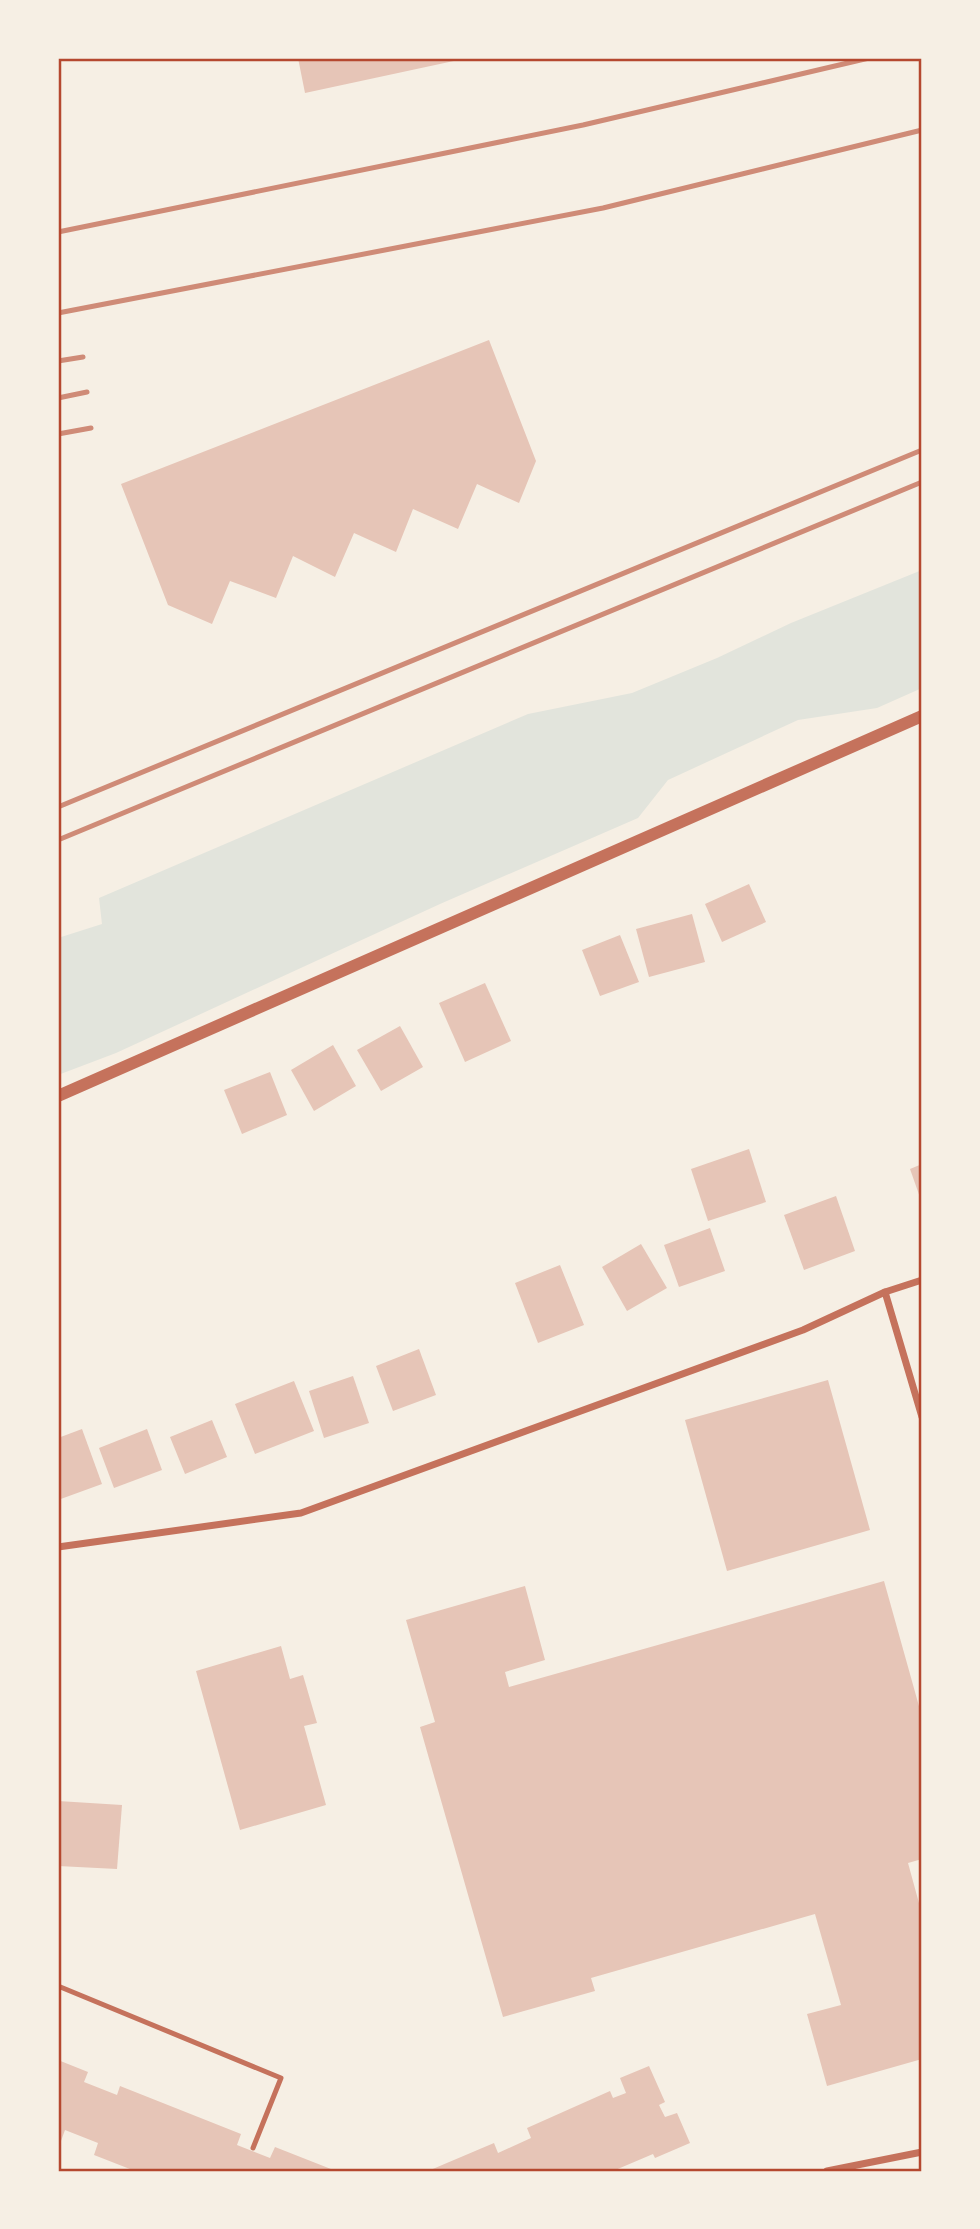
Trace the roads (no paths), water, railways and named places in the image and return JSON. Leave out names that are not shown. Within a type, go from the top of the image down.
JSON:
[{"type":"street","points":[[58,1096],[922,716]]},
{"type":"street","points":[[58,1546],[301,1513],[803,1330],[885,1292],[922,1280]]},
{"type":"street","points":[[885,1292],[922,1417]]},
{"type":"street","points":[[827,2171],[922,2152]]},
{"type":"lane","points":[[58,1986],[281,2078],[253,2148]]},
{"type":"railway","points":[[58,232],[583,125],[869,58]]},
{"type":"railway","points":[[58,313],[603,208],[922,130]]},
{"type":"railway","points":[[58,361],[83,357]]},
{"type":"railway","points":[[58,398],[87,392]]},
{"type":"railway","points":[[58,434],[91,428]]},
{"type":"railway","points":[[58,807],[922,450]]},
{"type":"railway","points":[[58,840],[922,482]]}]
